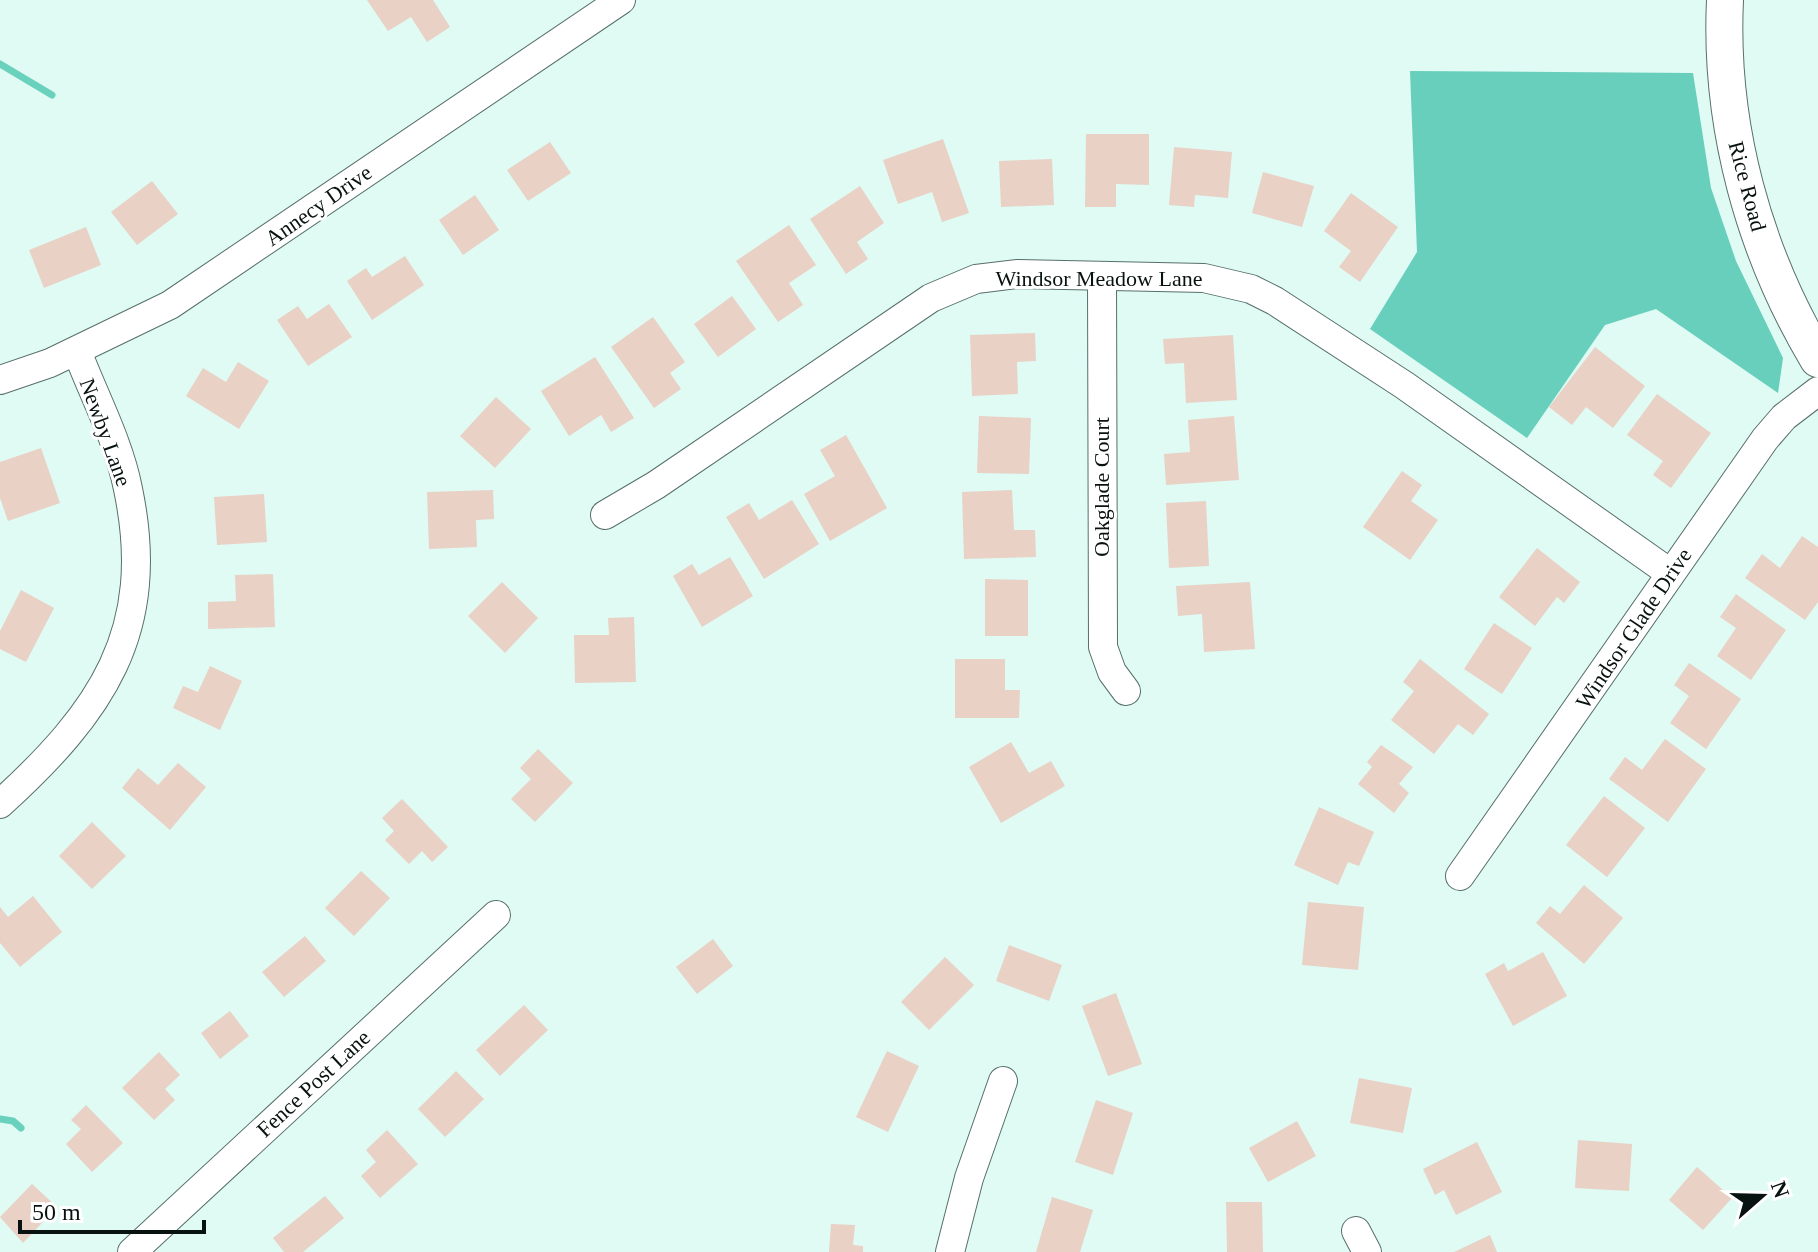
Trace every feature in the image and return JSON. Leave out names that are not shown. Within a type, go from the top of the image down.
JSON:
[{"type":"street","name":"Annecy Drive","points":[[0,380],[77,351],[191,291],[621,0]]},
{"type":"street","name":"Rice Road","points":[[1725,0],[1729,101],[1743,181],[1782,292],[1818,359]]},
{"type":"street","name":"Windsor Meadow Lane","points":[[605,515],[656,485],[931,298],[995,275],[1204,278],[1251,289],[1275,301],[1404,385],[1670,573]]},
{"type":"street","name":"Oakglade Court","points":[[1102,278],[1103,647],[1112,672],[1126,691]]},
{"type":"street","name":"Newby Lane","points":[[0,804],[40,767],[86,716],[108,679],[132,606],[136,541],[128,487],[77,351]]},
{"type":"street","name":"Windsor Glade Drive","points":[[1460,876],[1670,573],[1775,428],[1818,391]]},
{"type":"street","name":"Fence Post Lane","points":[[132,1252],[496,915]]},
{"type":"street","points":[[950,1252],[969,1178],[1003,1081]]},
{"type":"green space","points":[[1410,71],[1693,73],[1711,188],[1736,261],[1783,358],[1778,393],[1656,309],[1605,325],[1527,438],[1370,329],[1417,252]]},
{"type":"building","points":[[367,0],[433,0],[450,27],[427,42],[411,17],[388,31]]},
{"type":"building","points":[[1086,134],[1149,134],[1149,185],[1116,184],[1116,207],[1085,207]]},
{"type":"building","points":[[943,139],[969,213],[942,222],[932,192],[898,204],[883,160]]},
{"type":"building","points":[[550,142],[571,173],[528,201],[507,170]]},
{"type":"building","points":[[1174,147],[1232,152],[1228,198],[1195,195],[1194,207],[1169,205]]},
{"type":"building","points":[[1052,159],[1054,205],[1001,207],[999,161]]},
{"type":"building","points":[[1263,172],[1314,186],[1302,227],[1252,213]]},
{"type":"building","points":[[152,181],[178,214],[137,245],[111,212]]},
{"type":"building","points":[[860,186],[884,223],[857,242],[868,259],[846,274],[810,219]]},
{"type":"building","points":[[1351,193],[1398,227],[1360,282],[1339,267],[1351,251],[1324,231]]},
{"type":"building","points":[[475,195],[499,230],[463,255],[439,220]]},
{"type":"building","points":[[789,225],[816,265],[789,283],[803,305],[778,322],[736,261]]},
{"type":"building","points":[[86,227],[101,265],[44,288],[29,250]]},
{"type":"building","points":[[405,256],[424,285],[372,320],[347,281],[366,268],[372,277]]},
{"type":"building","points":[[732,296],[756,329],[718,357],[694,324]]},
{"type":"building","points":[[329,304],[352,337],[308,366],[277,320],[298,306],[307,319]]},
{"type":"building","points":[[653,317],[685,362],[670,373],[681,389],[654,408],[611,347]]},
{"type":"building","points":[[1035,333],[1036,361],[1017,362],[1018,394],[972,396],[970,335]]},
{"type":"building","points":[[1233,335],[1237,400],[1186,403],[1184,363],[1165,364],[1163,339]]},
{"type":"building","points":[[1595,347],[1645,386],[1613,428],[1586,407],[1572,425],[1549,407]]},
{"type":"building","points":[[595,357],[634,418],[611,432],[601,415],[569,436],[541,391]]},
{"type":"building","points":[[238,362],[269,381],[239,429],[186,396],[203,368],[226,382]]},
{"type":"building","points":[[1657,394],[1711,433],[1671,488],[1653,475],[1663,461],[1627,435]]},
{"type":"building","points":[[496,397],[531,429],[495,468],[460,436]]},
{"type":"building","points":[[979,416],[1031,418],[1029,474],[977,473]]},
{"type":"building","points":[[1234,416],[1239,480],[1166,485],[1164,454],[1190,452],[1188,420]]},
{"type":"building","points":[[846,435],[887,508],[830,541],[804,494],[835,476],[820,450]]},
{"type":"building","points":[[41,448],[60,503],[8,521],[0,498],[0,462]]},
{"type":"building","points":[[1402,471],[1422,485],[1411,501],[1438,520],[1410,560],[1363,527]]},
{"type":"building","points":[[493,490],[494,519],[476,520],[477,547],[429,549],[427,492]]},
{"type":"building","points":[[1012,490],[1014,530],[1035,530],[1036,557],[964,559],[962,492]]},
{"type":"building","points":[[264,494],[267,542],[217,545],[214,497]]},
{"type":"building","points":[[792,500],[819,544],[764,579],[726,517],[749,503],[759,520]]},
{"type":"building","points":[[1206,501],[1209,566],[1169,568],[1166,503]]},
{"type":"building","points":[[1802,536],[1818,547],[1818,602],[1805,620],[1745,578],[1762,554],[1780,568]]},
{"type":"building","points":[[1537,548],[1580,582],[1564,603],[1557,597],[1535,626],[1499,597]]},
{"type":"building","points":[[730,557],[753,596],[702,627],[673,576],[692,564],[699,575]]},
{"type":"building","points":[[273,574],[275,627],[208,629],[208,602],[236,601],[235,575]]},
{"type":"building","points":[[985,579],[1028,580],[1028,636],[985,636]]},
{"type":"building","points":[[502,582],[538,618],[505,653],[468,616]]},
{"type":"building","points":[[1250,582],[1255,649],[1204,652],[1202,614],[1178,616],[1176,586]]},
{"type":"building","points":[[21,590],[54,608],[26,662],[0,649],[0,631]]},
{"type":"building","points":[[1736,594],[1786,630],[1751,680],[1717,656],[1736,628],[1720,617]]},
{"type":"building","points":[[634,617],[636,682],[575,683],[574,635],[609,635],[608,618]]},
{"type":"building","points":[[1494,623],[1532,648],[1502,694],[1464,669]]},
{"type":"building","points":[[955,659],[1005,659],[1005,690],[1020,690],[1019,718],[955,718]]},
{"type":"building","points":[[1420,659],[1489,714],[1473,735],[1458,724],[1434,754],[1391,720],[1414,691],[1403,682]]},
{"type":"building","points":[[1689,663],[1741,699],[1706,749],[1670,723],[1689,696],[1674,685]]},
{"type":"building","points":[[210,666],[242,681],[220,730],[173,708],[183,686],[198,692]]},
{"type":"building","points":[[1665,739],[1706,769],[1668,822],[1609,779],[1625,757],[1642,770]]},
{"type":"building","points":[[1011,742],[1029,773],[1051,761],[1065,786],[1001,823],[969,767]]},
{"type":"building","points":[[1381,745],[1413,767],[1399,784],[1409,793],[1394,813],[1358,784],[1372,767],[1367,762]]},
{"type":"building","points":[[538,749],[573,783],[535,822],[511,799],[531,779],[520,768]]},
{"type":"building","points":[[178,763],[206,787],[170,830],[122,788],[138,768],[158,785]]},
{"type":"building","points":[[1604,796],[1645,828],[1607,877],[1566,845]]},
{"type":"building","points":[[402,799],[448,847],[432,862],[422,851],[409,864],[385,840],[394,831],[382,818]]},
{"type":"building","points":[[1319,807],[1374,832],[1359,866],[1348,862],[1338,885],[1294,865]]},
{"type":"building","points":[[92,822],[126,856],[92,889],[59,856]]},
{"type":"building","points":[[361,871],[390,898],[354,936],[325,908]]},
{"type":"building","points":[[1584,885],[1623,918],[1584,964],[1536,923],[1550,906],[1560,914]]},
{"type":"building","points":[[33,896],[62,932],[20,967],[0,943],[0,907],[8,917]]},
{"type":"building","points":[[1308,902],[1364,907],[1358,970],[1302,965]]},
{"type":"building","points":[[305,936],[326,961],[284,997],[262,972]]},
{"type":"building","points":[[713,939],[733,966],[697,994],[676,967]]},
{"type":"building","points":[[1009,945],[1062,965],[1049,1001],[996,981]]},
{"type":"building","points":[[1543,952],[1567,996],[1513,1026],[1485,974],[1504,963],[1508,971]]},
{"type":"building","points":[[945,957],[974,985],[929,1030],[901,1002]]},
{"type":"building","points":[[1116,993],[1142,1064],[1108,1076],[1082,1006]]},
{"type":"building","points":[[524,1005],[548,1030],[500,1076],[476,1050]]},
{"type":"building","points":[[230,1011],[249,1036],[220,1059],[201,1033]]},
{"type":"building","points":[[887,1051],[919,1066],[888,1132],[856,1117]]},
{"type":"building","points":[[159,1052],[180,1075],[165,1089],[175,1100],[154,1120],[122,1088]]},
{"type":"building","points":[[456,1071],[484,1099],[445,1137],[418,1109]]},
{"type":"building","points":[[1359,1078],[1412,1088],[1403,1133],[1350,1123]]},
{"type":"building","points":[[1096,1100],[1133,1113],[1113,1175],[1075,1162]]},
{"type":"building","points":[[86,1105],[123,1143],[92,1172],[66,1144],[81,1129],[71,1120]]},
{"type":"building","points":[[1297,1121],[1316,1156],[1268,1182],[1249,1148]]},
{"type":"building","points":[[387,1130],[418,1164],[380,1198],[361,1176],[376,1162],[366,1150]]},
{"type":"building","points":[[1578,1140],[1632,1144],[1629,1191],[1575,1188]]},
{"type":"building","points":[[1477,1142],[1502,1192],[1456,1215],[1444,1190],[1435,1195],[1423,1169]]},
{"type":"building","points":[[1697,1167],[1732,1198],[1703,1230],[1669,1200]]},
{"type":"building","points":[[32,1184],[57,1207],[23,1243],[0,1217]]},
{"type":"building","points":[[325,1196],[344,1218],[303,1252],[284,1252],[273,1238]]},
{"type":"building","points":[[1052,1197],[1093,1210],[1080,1252],[1036,1252]]},
{"type":"building","points":[[1226,1202],[1262,1202],[1263,1252],[1227,1252]]},
{"type":"building","points":[[831,1224],[855,1225],[853,1245],[863,1246],[863,1252],[829,1252]]},
{"type":"building","points":[[1490,1235],[1497,1252],[1454,1252]]},
{"type":"waterway","points":[[0,64],[52,95]]},
{"type":"waterway","points":[[0,1119],[13,1121],[21,1128]]}]
